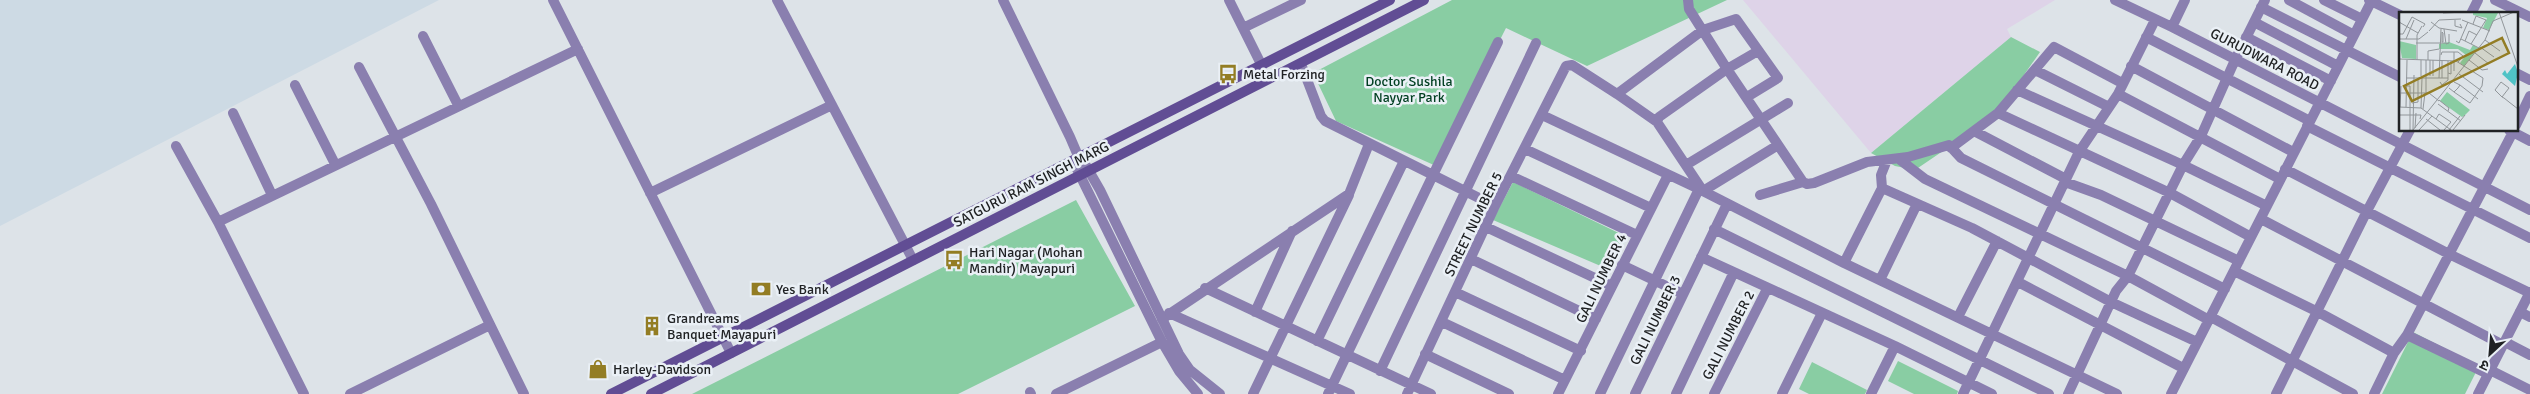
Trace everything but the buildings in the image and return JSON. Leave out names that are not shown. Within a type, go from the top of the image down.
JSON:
[{"type":"main road","name":"SATGURU RAM SINGH MARG","points":[[610,394],[905,244],[1079,159],[1390,0]]},
{"type":"main road","name":"SATGURU RAM SINGH MARG","points":[[651,394],[1424,0]]},
{"type":"street","points":[[553,0],[731,353]]},
{"type":"street","points":[[777,0],[913,260]]},
{"type":"street","points":[[1003,0],[1070,137],[1084,173],[1162,342],[1179,371],[1198,394]]},
{"type":"street","points":[[1229,0],[1262,66]]},
{"type":"street","points":[[1243,28],[1301,0]]},
{"type":"street","points":[[1688,0],[1689,9],[1803,182]]},
{"type":"street","name":"GURUDWARA ROAD","points":[[2115,0],[2155,20],[2172,26],[2530,210]]},
{"type":"street","points":[[2172,26],[2185,0]]},
{"type":"street","points":[[2289,0],[2354,35]]},
{"type":"street","points":[[2324,0],[2362,19]]},
{"type":"street","points":[[2171,394],[2371,0],[2399,15]]},
{"type":"street","points":[[2472,12],[2478,0]]},
{"type":"street","points":[[2495,0],[2530,17]]},
{"type":"street","points":[[2068,394],[2111,302],[2128,276],[2154,220],[2170,193],[2183,165],[2202,136],[2235,60],[2263,3],[2346,50],[2399,76]]},
{"type":"street","points":[[1701,190],[1657,122],[1617,94],[1703,30],[1736,19],[1778,78],[1747,97]]},
{"type":"street","points":[[1963,394],[2079,152],[2118,94],[2122,82],[2155,20]]},
{"type":"street","points":[[2254,22],[2338,66]]},
{"type":"street","points":[[423,36],[458,106]]},
{"type":"street","points":[[2246,37],[2331,81]]},
{"type":"street","points":[[2146,38],[2390,169],[2530,238]]},
{"type":"street","points":[[1330,390],[1432,174],[1498,42]]},
{"type":"street","points":[[1380,370],[1536,43]]},
{"type":"street","points":[[1952,148],[1998,113],[2054,47],[2122,82]]},
{"type":"street","points":[[218,222],[335,164],[578,49]]},
{"type":"street","points":[[1657,122],[1659,117],[1727,69],[1758,51]]},
{"type":"street","points":[[1301,64],[1321,116],[1331,126],[1495,206]]},
{"type":"street","name":"STREET NUMBER 5","points":[[1409,389],[1495,206],[1566,66],[1572,65],[1617,94]]},
{"type":"street","points":[[2131,66],[2293,152]]},
{"type":"street","points":[[359,67],[524,394]]},
{"type":"street","points":[[2035,70],[2109,107]]},
{"type":"street","points":[[2518,74],[2530,80]]},
{"type":"street","points":[[295,85],[335,164]]},
{"type":"street","points":[[2017,90],[2183,165],[2267,206]]},
{"type":"street","points":[[2118,94],[2202,136],[2280,179]]},
{"type":"street","points":[[2518,119],[2530,96]]},
{"type":"street","points":[[1686,165],[1788,103]]},
{"type":"street","points":[[650,193],[832,105]]},
{"type":"street","points":[[233,113],[272,195]]},
{"type":"street","points":[[1998,113],[2170,193],[2251,237]]},
{"type":"street","points":[[1542,115],[1701,190],[1844,263],[2117,394]]},
{"type":"street","points":[[1974,131],[2066,181],[2154,220],[2394,353]]},
{"type":"street","points":[[2276,394],[2294,362],[2368,210],[2410,131]]},
{"type":"street","points":[[2374,394],[2394,353],[2407,335],[2512,131]]},
{"type":"street","points":[[2516,131],[2530,141]]},
{"type":"street","points":[[1252,394],[1350,194],[1368,144]]},
{"type":"street","points":[[1600,394],[1654,280],[1701,190],[1778,145]]},
{"type":"street","points":[[1760,195],[1803,182],[1807,184],[1814,183],[1866,162],[1899,159],[1944,145],[1952,148],[1961,158],[2055,204],[2140,249],[2225,289]]},
{"type":"street","points":[[176,146],[218,222],[304,394]]},
{"type":"street","points":[[1525,149],[1651,208]]},
{"type":"street","points":[[1899,159],[1925,179],[2128,276],[2354,394]]},
{"type":"street","points":[[1844,263],[1882,188],[1881,175],[1887,160]]},
{"type":"street","points":[[1316,341],[1404,161]]},
{"type":"street","points":[[2285,169],[2368,210],[2449,254],[2530,292],[2478,394]]},
{"type":"street","points":[[1084,173],[1100,190],[1165,316],[1179,354],[1190,370],[1220,394]]},
{"type":"street","name":"GALI NUMBER 4","points":[[1558,394],[1668,175]]},
{"type":"street","points":[[1511,176],[1637,235]]},
{"type":"street","points":[[1882,188],[1997,241],[2111,302],[2197,342]]},
{"type":"street","points":[[1165,316],[1350,194]]},
{"type":"street","name":"GALI NUMBER 3","points":[[1635,394],[1727,204]]},
{"type":"street","points":[[1880,280],[1917,204]]},
{"type":"street","points":[[2261,219],[2312,248],[2344,261],[2422,304],[2530,355]]},
{"type":"street","points":[[1486,227],[1612,286]]},
{"type":"street","points":[[1714,230],[2049,394]]},
{"type":"street","points":[[1256,312],[1292,232]]},
{"type":"street","points":[[1958,317],[1997,241]]},
{"type":"street","points":[[1701,258],[1895,346],[1992,394]]},
{"type":"street","points":[[1471,259],[1596,319]]},
{"type":"street","points":[[1622,265],[1683,294]]},
{"type":"street","points":[[1676,394],[1733,274]]},
{"type":"street","points":[[2018,282],[2183,368]]},
{"type":"street","points":[[1205,288],[1380,370],[1409,389],[1430,394]]},
{"type":"street","name":"GALI NUMBER 2","points":[[1714,394],[1767,289]]},
{"type":"street","points":[[1455,292],[1581,351]]},
{"type":"street","points":[[2520,312],[2530,317]]},
{"type":"street","points":[[1782,394],[1822,313]]},
{"type":"street","points":[[1165,316],[1270,359],[1330,390],[1350,394]]},
{"type":"street","points":[[1442,322],[1565,380]]},
{"type":"street","points":[[350,394],[490,325]]},
{"type":"street","points":[[2407,335],[2530,390]]},
{"type":"street","points":[[1056,394],[1162,342]]},
{"type":"street","points":[[1872,394],[1895,346]]},
{"type":"street","points":[[1425,354],[1509,394]]},
{"type":"shaded area","points":[[0,0],[439,0],[0,226]]},
{"type":"shaded area","points":[[1743,0],[2055,0],[2007,29],[2011,37],[1871,153]]},
{"type":"green space","name":"Doctor Sushila Nayyar Park","points":[[1452,0],[1727,0],[1587,66],[1506,28],[1436,166],[1336,121],[1313,73]]},
{"type":"green space","points":[[2011,37],[2040,52],[1996,115],[1915,170],[1895,166],[1871,153]]},
{"type":"green space","points":[[1513,182],[1627,237],[1610,270],[1493,220]]},
{"type":"green space","points":[[1076,200],[1135,306],[958,394],[692,394]]},
{"type":"green space","points":[[2413,332],[2479,366],[2465,394],[2382,394]]},
{"type":"green space","points":[[1898,361],[1958,391],[1957,394],[1914,394],[1888,381]]},
{"type":"green space","points":[[1812,362],[1867,390],[1865,394],[1809,394],[1799,389]]},
{"type":"place","name":"Metal Forzing","points":[[1228,74]]},
{"type":"place","name":"Hari Nagar (Mohan Mandir) Mayapuri","points":[[954,260]]},
{"type":"place","name":"Yes Bank","points":[[761,289]]},
{"type":"place","name":"Grandreams Banquet Mayapuri","points":[[652,326]]},
{"type":"place","name":"Harley-Davidson","points":[[598,369]]}]
